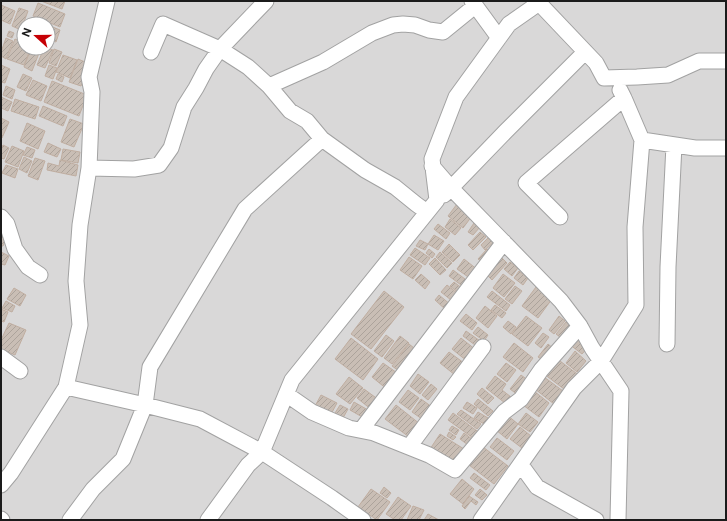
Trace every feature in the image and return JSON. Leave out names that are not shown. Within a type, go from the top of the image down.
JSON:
[{"type":"street","points":[[1,485],[11,473],[66,387],[80,325],[76,281],[80,225],[89,168],[92,92],[89,77],[107,1]]},
{"type":"street","points":[[89,168],[134,169],[158,165],[171,148],[184,107],[206,68],[220,49],[266,1]]},
{"type":"street","points":[[432,206],[432,159],[456,96],[509,24],[540,2],[596,63],[604,78],[668,75],[699,61],[726,61]]},
{"type":"street","points":[[269,86],[323,62],[372,33],[393,25],[414,25],[429,30],[443,32],[473,3],[499,38]]},
{"type":"street","points":[[151,52],[164,24],[220,49],[248,67],[269,86],[290,111],[307,122],[322,139],[365,170],[395,187],[416,204],[432,206]]},
{"type":"street","points":[[208,520],[248,465],[262,452],[292,380],[432,206],[585,52]]},
{"type":"street","points":[[484,519],[574,388],[601,361],[636,305],[635,227],[642,140],[624,98],[612,77]]},
{"type":"street","points":[[560,217],[526,183],[624,98]]},
{"type":"street","points":[[70,520],[92,490],[123,459],[145,405],[150,367],[245,209],[322,139]]},
{"type":"street","points":[[642,140],[695,148],[726,148]]},
{"type":"street","points":[[667,344],[668,268],[674,145]]},
{"type":"street","points":[[432,166],[451,188],[560,301],[580,326],[621,392],[618,520]]},
{"type":"street","points":[[1,217],[7,224],[15,249],[28,267],[40,275]]},
{"type":"street","points":[[361,430],[504,242]]},
{"type":"street","points":[[286,394],[312,412],[349,428],[374,433],[429,455],[455,470],[504,412],[521,399],[541,370],[580,326]]},
{"type":"street","points":[[409,447],[483,347]]},
{"type":"street","points":[[1,357],[20,371]]},
{"type":"street","points":[[66,387],[200,419],[262,452],[332,498],[362,520]]},
{"type":"street","points":[[521,464],[537,487],[596,520]]},
{"type":"shaded area","points":[[1,1],[726,1],[726,520],[1,520]]},
{"type":"building","points":[[41,1],[65,1],[62,9]]},
{"type":"building","points":[[38,3],[65,14],[60,27],[56,25],[56,16],[33,16]]},
{"type":"building","points":[[1,5],[15,11],[10,24],[1,20]]},
{"type":"building","points":[[19,8],[28,11],[26,16],[16,16],[16,28],[12,26]]},
{"type":"building","points":[[56,28],[60,30],[56,42]]},
{"type":"building","points":[[9,31],[14,33],[12,38],[7,36]]},
{"type":"building","points":[[6,38],[13,41],[6,59],[1,56],[1,52]]},
{"type":"building","points":[[15,39],[16,56],[28,56],[24,65],[7,59]]},
{"type":"building","points":[[56,50],[62,52],[56,66],[49,63],[52,56],[56,56]]},
{"type":"building","points":[[63,55],[77,60],[70,78],[56,72]]},
{"type":"building","points":[[28,56],[38,56],[32,71],[24,67]]},
{"type":"building","points":[[41,56],[50,56],[45,68],[37,65]]},
{"type":"building","points":[[78,59],[90,64],[81,86],[69,82]]},
{"type":"building","points":[[1,65],[10,69],[5,83],[1,82]]},
{"type":"building","points":[[49,65],[57,68],[53,79],[45,76]]},
{"type":"building","points":[[23,74],[32,78],[26,91],[17,87]]},
{"type":"building","points":[[58,74],[64,77],[62,82],[56,79]]},
{"type":"building","points":[[33,80],[47,86],[41,101],[26,95]]},
{"type":"building","points":[[52,81],[87,95],[79,116],[44,102]]},
{"type":"building","points":[[6,86],[15,90],[12,99],[3,95]]},
{"type":"building","points":[[1,97],[12,102],[8,111],[1,108]]},
{"type":"building","points":[[15,99],[39,107],[35,119],[11,111]]},
{"type":"building","points":[[43,106],[67,116],[63,126],[39,116]]},
{"type":"building","points":[[1,118],[9,122],[2,138],[1,137]]},
{"type":"building","points":[[70,119],[84,124],[74,147],[61,142]]},
{"type":"building","points":[[27,123],[45,131],[38,149],[20,141]]},
{"type":"building","points":[[48,143],[61,149],[57,157],[44,152]]},
{"type":"building","points":[[3,145],[9,148],[4,159],[1,158],[1,150]]},
{"type":"building","points":[[12,146],[24,151],[18,167],[5,162]]},
{"type":"building","points":[[27,147],[35,150],[32,158],[23,155]]},
{"type":"building","points":[[63,149],[80,152],[78,163],[61,160]]},
{"type":"building","points":[[24,157],[32,161],[27,173],[19,169]]},
{"type":"building","points":[[35,158],[45,161],[38,180],[28,176]]},
{"type":"building","points":[[60,160],[78,165],[76,176],[47,170],[48,163],[59,166]]},
{"type":"building","points":[[6,165],[18,169],[15,178],[2,173]]},
{"type":"building","points":[[457,204],[472,216],[463,228],[448,216]]},
{"type":"building","points":[[450,219],[461,228],[455,235],[445,227]]},
{"type":"building","points":[[474,223],[480,227],[473,235],[468,232]]},
{"type":"building","points":[[438,224],[450,233],[446,239],[434,229]]},
{"type":"building","points":[[480,232],[486,237],[473,250],[468,245]]},
{"type":"building","points":[[1,235],[7,237],[3,246],[1,246]]},
{"type":"building","points":[[434,235],[444,241],[438,250],[428,244]]},
{"type":"building","points":[[489,237],[494,242],[485,250],[481,245]]},
{"type":"building","points":[[420,240],[428,244],[425,250],[416,246]]},
{"type":"building","points":[[449,244],[460,255],[453,262],[442,252]]},
{"type":"building","points":[[415,248],[430,258],[425,265],[410,255]]},
{"type":"building","points":[[429,249],[435,254],[432,258],[426,253]]},
{"type":"building","points":[[487,249],[492,253],[483,263],[478,259]]},
{"type":"building","points":[[1,252],[9,256],[5,265],[1,264]]},
{"type":"building","points":[[440,252],[452,263],[447,268],[436,257]]},
{"type":"building","points":[[409,257],[422,266],[413,279],[400,270]]},
{"type":"building","points":[[501,257],[507,263],[492,280],[485,273]]},
{"type":"building","points":[[435,258],[446,270],[440,275],[429,264]]},
{"type":"building","points":[[464,259],[478,270],[471,279],[457,269]]},
{"type":"building","points":[[510,262],[518,268],[512,276],[504,269]]},
{"type":"building","points":[[453,270],[469,282],[465,288],[449,276]]},
{"type":"building","points":[[519,271],[528,278],[523,285],[514,278]]},
{"type":"building","points":[[421,274],[430,282],[425,289],[415,280]]},
{"type":"building","points":[[503,274],[515,283],[504,297],[493,288]]},
{"type":"building","points":[[454,282],[463,289],[459,293],[450,286]]},
{"type":"building","points":[[447,285],[457,293],[451,300],[441,292]]},
{"type":"building","points":[[515,286],[522,291],[512,304],[505,299]]},
{"type":"building","points":[[536,287],[552,299],[538,318],[522,306]]},
{"type":"building","points":[[14,288],[26,295],[20,306],[7,299]]},
{"type":"building","points":[[384,291],[404,307],[371,349],[351,334]]},
{"type":"building","points":[[492,291],[510,305],[506,311],[487,297]]},
{"type":"building","points":[[439,295],[451,305],[446,310],[435,300]]},
{"type":"building","points":[[6,301],[15,306],[12,312],[2,308]]},
{"type":"building","points":[[495,305],[506,313],[502,318],[491,310]]},
{"type":"building","points":[[485,306],[497,316],[488,328],[476,318]]},
{"type":"building","points":[[1,309],[8,312],[4,322],[1,321]]},
{"type":"building","points":[[466,314],[477,323],[472,330],[460,321]]},
{"type":"building","points":[[526,316],[542,328],[528,346],[512,334]]},
{"type":"building","points":[[559,316],[565,321],[554,334],[549,330]]},
{"type":"building","points":[[508,321],[516,327],[511,334],[503,327]]},
{"type":"building","points":[[566,322],[575,329],[565,341],[556,334]]},
{"type":"building","points":[[9,323],[26,330],[15,355],[1,349],[1,340]]},
{"type":"building","points":[[478,327],[488,335],[484,341],[473,333]]},
{"type":"building","points":[[466,331],[483,343],[479,348],[463,336]]},
{"type":"building","points":[[543,333],[549,337],[541,348],[535,343]]},
{"type":"building","points":[[576,334],[590,345],[582,354],[569,344]]},
{"type":"building","points":[[386,335],[394,341],[382,357],[374,351]]},
{"type":"building","points":[[400,336],[409,343],[392,364],[384,358]]},
{"type":"building","points":[[351,338],[378,359],[363,380],[335,359]]},
{"type":"building","points":[[461,338],[476,350],[467,361],[452,349]]},
{"type":"building","points":[[514,343],[533,358],[523,372],[503,357]]},
{"type":"building","points":[[409,344],[419,352],[402,373],[392,366]]},
{"type":"building","points":[[548,344],[554,349],[544,361],[538,357]]},
{"type":"building","points":[[575,351],[586,361],[577,372],[566,363]]},
{"type":"building","points":[[449,352],[464,363],[455,375],[440,363]]},
{"type":"building","points":[[556,358],[580,376],[568,392],[544,374]]},
{"type":"building","points":[[383,363],[400,375],[388,390],[372,377]]},
{"type":"building","points":[[506,363],[516,370],[507,382],[497,374]]},
{"type":"building","points":[[418,374],[429,382],[420,394],[410,386]]},
{"type":"building","points":[[521,375],[529,381],[518,395],[510,389]]},
{"type":"building","points":[[495,376],[506,384],[502,390],[511,397],[505,403],[486,388]]},
{"type":"building","points":[[349,377],[363,388],[350,404],[336,394]]},
{"type":"building","points":[[544,377],[563,391],[554,404],[535,389]]},
{"type":"building","points":[[431,384],[437,389],[428,400],[422,395]]},
{"type":"building","points":[[482,388],[494,398],[488,404],[477,394]]},
{"type":"building","points":[[364,389],[379,400],[372,410],[357,398]]},
{"type":"building","points":[[408,390],[419,398],[410,410],[399,402]]},
{"type":"building","points":[[534,391],[549,403],[539,417],[523,405]]},
{"type":"building","points":[[321,395],[337,403],[330,416],[314,408]]},
{"type":"building","points":[[421,399],[432,407],[422,419],[412,412]]},
{"type":"building","points":[[478,399],[493,411],[488,416],[474,404]]},
{"type":"building","points":[[354,402],[368,410],[364,418],[350,410]]},
{"type":"building","points":[[467,402],[477,408],[473,414],[463,408]]},
{"type":"building","points":[[340,405],[348,409],[343,418],[335,413]]},
{"type":"building","points":[[396,405],[420,424],[409,437],[385,419]]},
{"type":"building","points":[[461,410],[481,424],[477,429],[457,414]]},
{"type":"building","points":[[478,412],[488,418],[484,424],[474,418]]},
{"type":"building","points":[[453,413],[481,434],[476,440],[448,420]]},
{"type":"building","points":[[526,413],[538,422],[530,432],[518,424]]},
{"type":"building","points":[[507,415],[518,424],[507,439],[496,430]]},
{"type":"building","points":[[452,426],[459,430],[456,435],[449,430]]},
{"type":"building","points":[[520,427],[531,436],[522,448],[510,439]]},
{"type":"building","points":[[449,432],[456,437],[453,440],[447,436]]},
{"type":"building","points":[[464,433],[472,439],[468,445],[460,439]]},
{"type":"building","points":[[440,434],[464,449],[455,465],[430,449]]},
{"type":"building","points":[[497,438],[514,451],[507,460],[490,447]]},
{"type":"building","points":[[483,447],[508,466],[494,484],[469,465]]},
{"type":"building","points":[[474,473],[490,485],[486,490],[470,478]]},
{"type":"building","points":[[462,479],[474,489],[463,504],[450,494]]},
{"type":"building","points":[[384,487],[391,493],[387,498],[380,493]]},
{"type":"building","points":[[371,489],[390,502],[377,520],[358,507]]},
{"type":"building","points":[[480,489],[487,495],[482,500],[475,495]]},
{"type":"building","points":[[469,496],[478,502],[476,505],[471,501],[465,509],[462,506]]},
{"type":"building","points":[[398,497],[411,506],[401,520],[395,520],[386,514]]},
{"type":"building","points":[[413,506],[424,510],[419,520],[407,520]]},
{"type":"building","points":[[428,514],[439,520],[424,520]]}]
